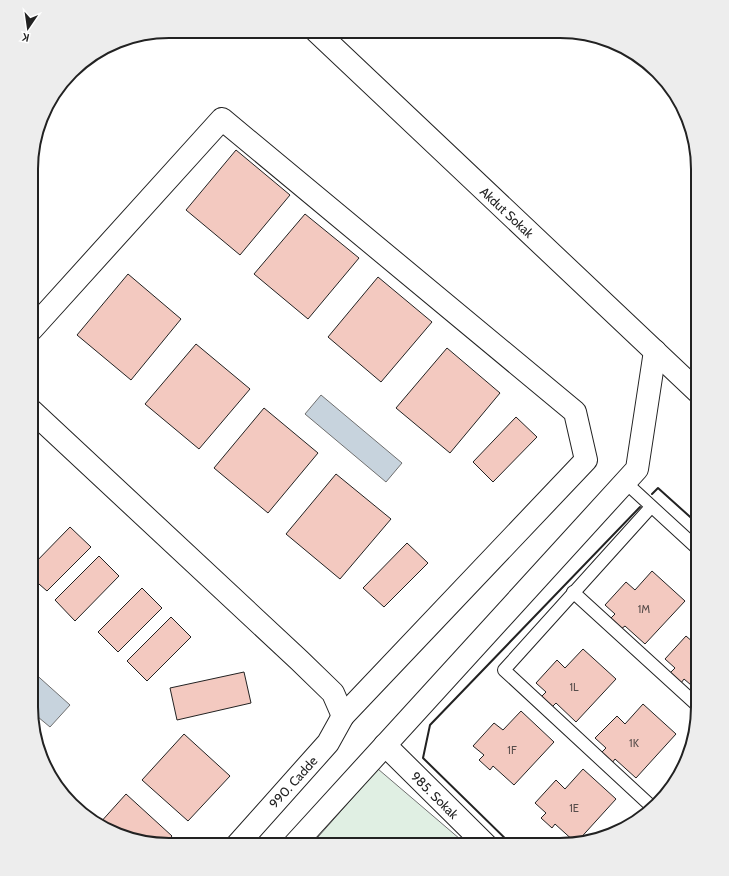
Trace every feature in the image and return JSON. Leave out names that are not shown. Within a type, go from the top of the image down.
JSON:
[{"type":"street","name":"Akdut Sokak","points":[[323,38],[691,385]]},
{"type":"street","name":"990. Cadde","points":[[38,322],[222,119],[575,412],[586,460],[343,716],[328,743],[243,838]]},
{"type":"street","points":[[300,838],[637,469],[655,351]]},
{"type":"street","points":[[38,417],[294,654],[333,693],[343,716]]},
{"type":"street","name":"985. Sokak","points":[[385,745],[479,838]]},
{"type":"lane","points":[[625,482],[691,543]]},
{"type":"lane","points":[[649,804],[504,670],[651,507]]},
{"type":"lane","points":[[573,592],[691,700]]},
{"type":"green space","points":[[378,769],[459,838],[317,838]]},
{"type":"shaded area","points":[[321,395],[402,463],[386,482],[305,414]]},
{"type":"shaded area","points":[[38,676],[70,705],[50,727],[39,718]]},
{"type":"building","points":[[236,150],[290,195],[240,255],[186,210]]},
{"type":"building","points":[[305,214],[359,258],[308,319],[254,274]]},
{"type":"building","points":[[128,274],[181,319],[131,380],[77,335]]},
{"type":"building","points":[[378,277],[432,322],[381,382],[328,337]]},
{"type":"building","points":[[196,344],[250,389],[199,449],[145,404]]},
{"type":"building","points":[[447,348],[500,393],[450,453],[396,408]]},
{"type":"building","points":[[264,408],[318,453],[268,513],[214,468]]},
{"type":"building","points":[[516,417],[537,437],[493,482],[473,462]]},
{"type":"building","points":[[336,474],[391,519],[340,579],[286,534]]},
{"type":"building","points":[[70,527],[91,547],[47,591],[38,583],[38,560]]},
{"type":"building","points":[[407,543],[428,563],[384,607],[363,588]]},
{"type":"building","points":[[99,556],[119,576],[75,621],[55,600]]},
{"type":"building","points":[[652,571],[685,601],[645,644],[625,626],[621,629],[610,619],[615,614],[605,605],[626,582],[635,590]]},
{"type":"building","points":[[142,588],[162,608],[118,652],[98,632]]},
{"type":"building","points":[[171,617],[191,637],[147,681],[127,661]]},
{"type":"building","points":[[686,636],[691,640],[691,685],[684,679],[681,683],[670,673],[675,668],[665,659]]},
{"type":"building","points":[[583,649],[616,679],[576,722],[556,703],[552,707],[541,697],[546,692],[536,683],[557,660],[565,668]]},
{"type":"building","points":[[244,672],[251,703],[177,720],[170,688]]},
{"type":"building","points":[[643,704],[676,734],[636,778],[615,759],[612,763],[601,753],[606,748],[595,738],[617,716],[625,724]]},
{"type":"building","points":[[521,711],[554,742],[514,785],[493,766],[490,770],[479,760],[484,755],[473,746],[494,723],[503,730]]},
{"type":"building","points":[[184,734],[230,776],[188,821],[142,780]]},
{"type":"building","points":[[583,769],[616,799],[583,836],[570,838],[555,824],[552,828],[541,818],[546,813],[535,803],[556,780],[565,789]]},
{"type":"building","points":[[126,794],[172,836],[170,838],[160,838],[143,835],[127,831],[103,820]]},
{"type":"wall","points":[[652,494],[658,488],[691,518]]},
{"type":"wall","points":[[505,838],[423,758],[430,725],[640,507]]}]
